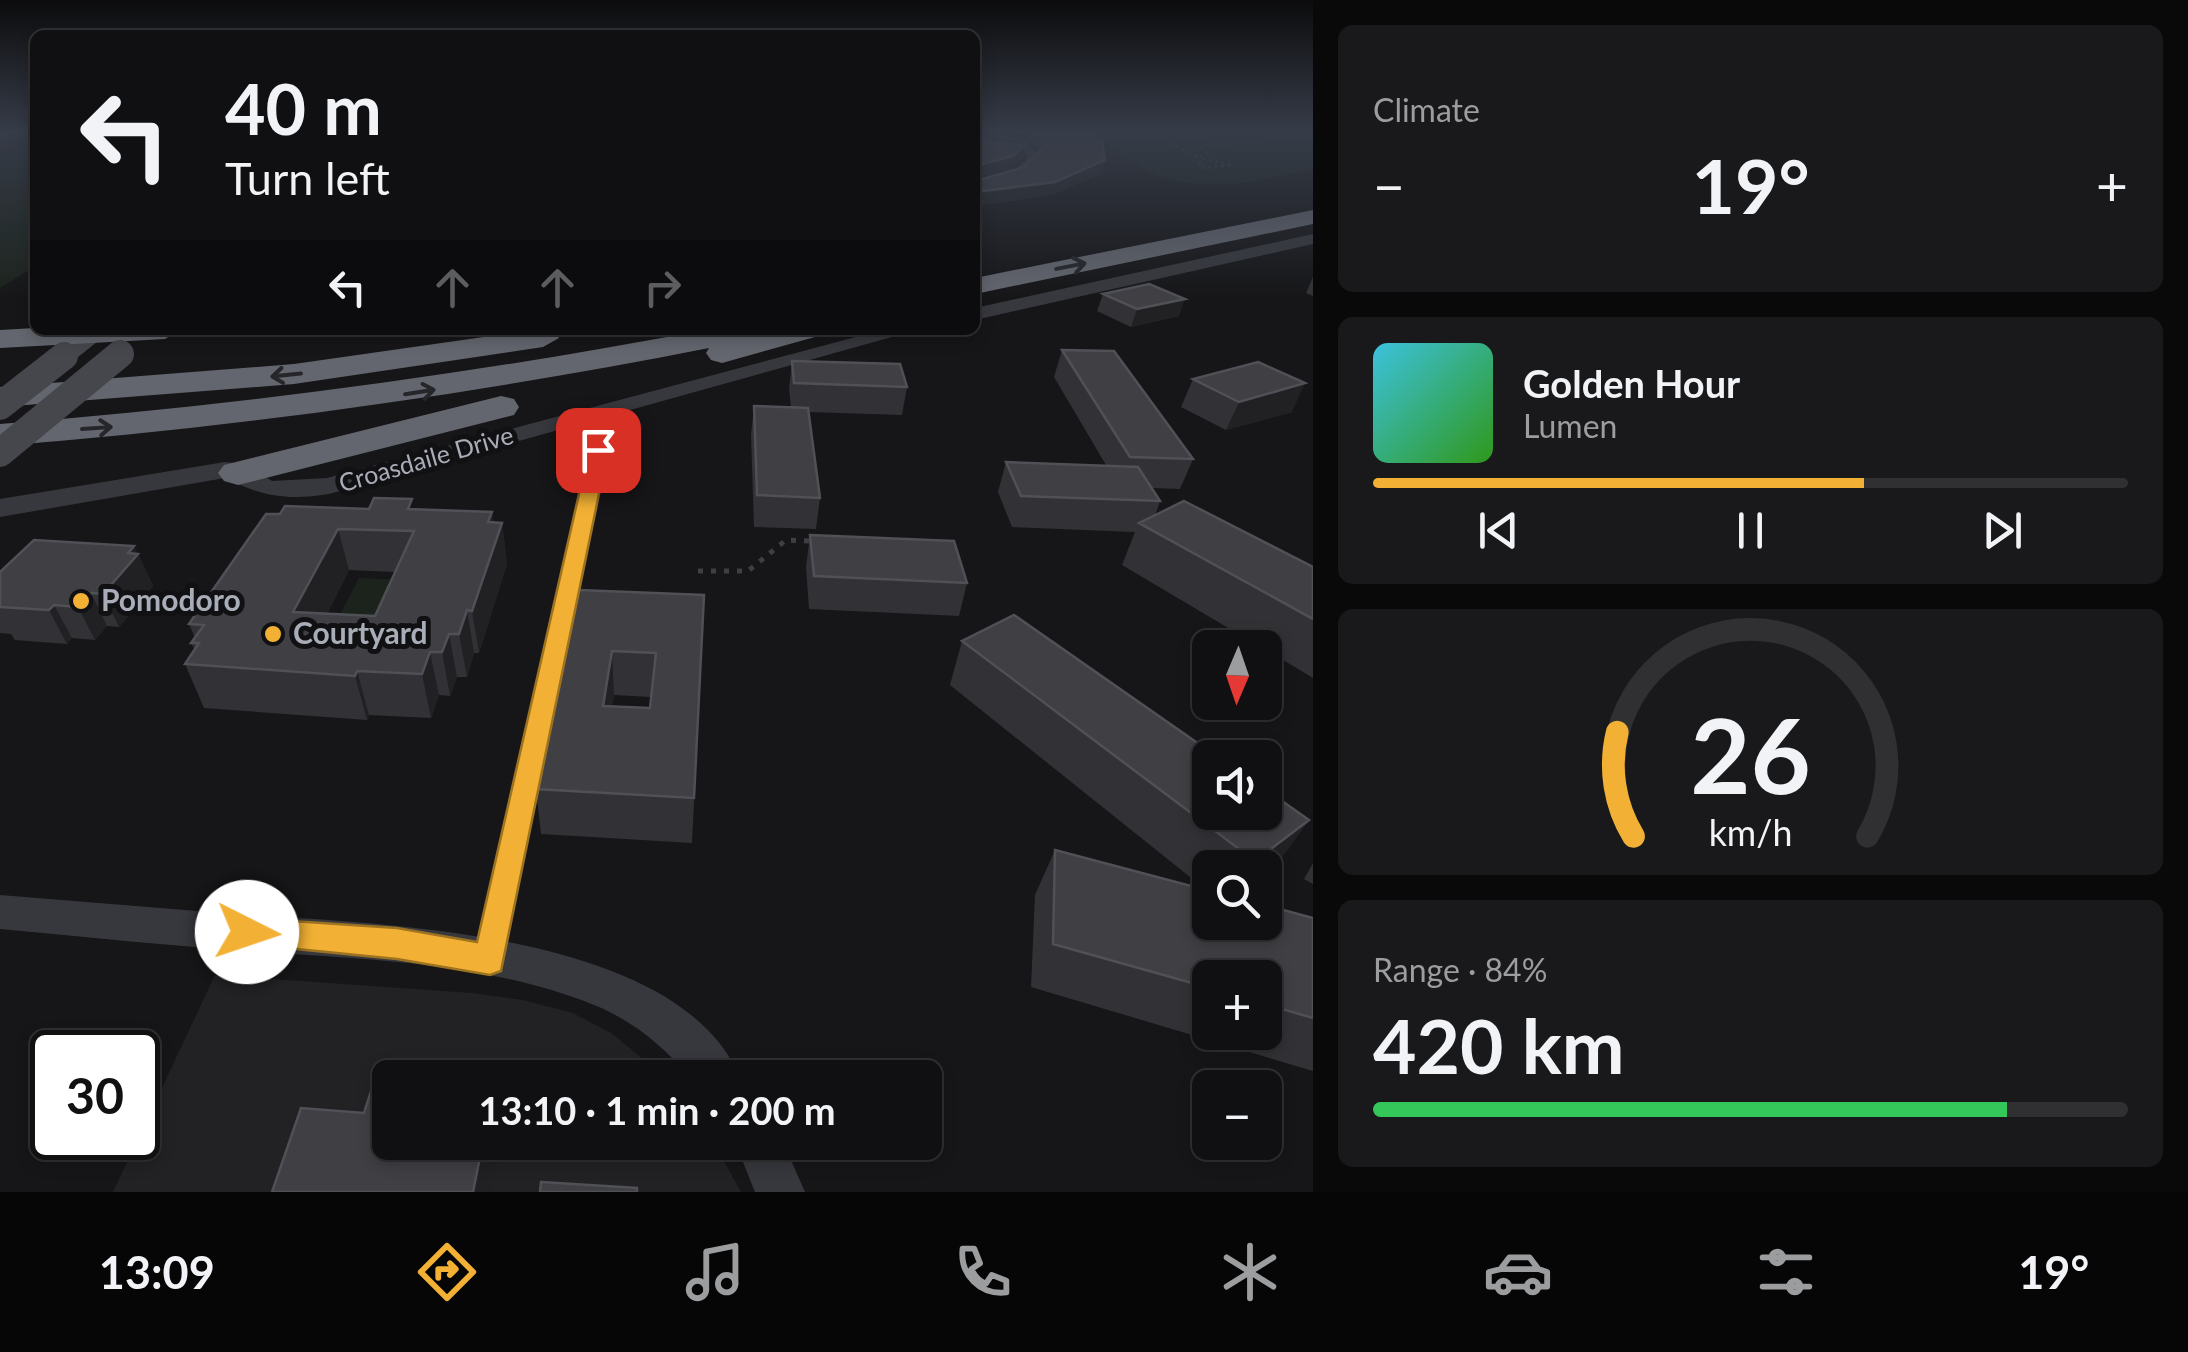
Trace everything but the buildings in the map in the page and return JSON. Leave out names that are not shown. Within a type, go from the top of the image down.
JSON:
[{"type":"highway","points":[[980,285],[1313,217]]},
{"type":"highway","points":[[0,339],[55,335]]},
{"type":"highway","points":[[0,398],[294,374],[556,335]]},
{"type":"highway","points":[[0,435],[202,420],[393,396],[726,335]]},
{"type":"highway","points":[[238,473],[794,335]]},
{"type":"main road","points":[[0,406],[93,335]]},
{"type":"main road","points":[[0,453],[141,335]]},
{"type":"street","points":[[980,313],[1313,239]]},
{"type":"street","name":"Croasdaile Drive","points":[[0,508],[212,472],[238,473],[248,483],[268,490],[316,488],[887,335]]},
{"type":"street","points":[[0,519],[156,493],[238,473]]},
{"type":"street","points":[[0,912],[397,943],[537,968],[612,993],[676,1033],[701,1060]]},
{"type":"street","points":[[766,1160],[780,1192]]},
{"type":"lane","points":[[490,960],[596,456],[609,442],[632,433],[620,406]]},
{"type":"path","points":[[698,571],[746,573],[766,563],[786,540],[824,542]]},
{"type":"shaded area","points":[[0,188],[30,188],[30,269],[0,288]]},
{"type":"shaded area","points":[[359,578],[405,580],[384,627],[335,624]]},
{"type":"shaded area","points":[[215,975],[523,1000],[573,1013],[611,1033],[644,1060],[372,1060],[372,1160],[723,1160],[741,1192],[113,1192],[128,1160],[160,1160],[160,1092]]},
{"type":"place","name":"Pomodoro","points":[[81,601]]},
{"type":"place","name":"Courtyard","points":[[273,634]]},
{"type":"route","points":[[247,932],[397,943],[490,960],[598,450]]}]
